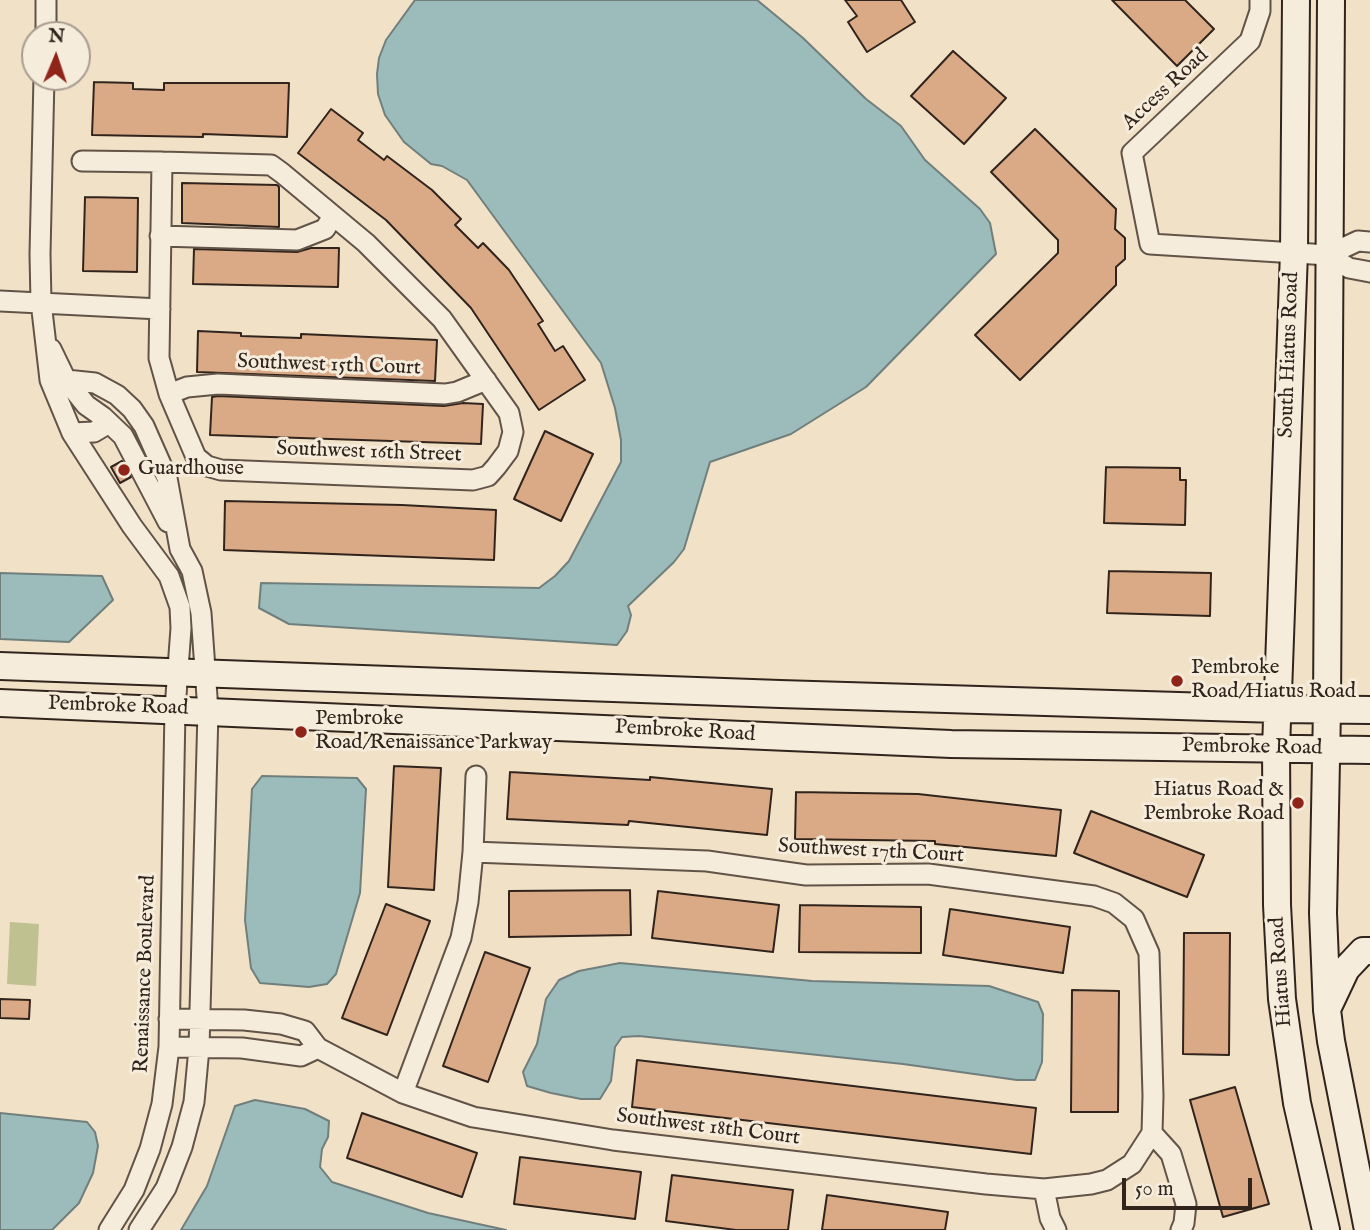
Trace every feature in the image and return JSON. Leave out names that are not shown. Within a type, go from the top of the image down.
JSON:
[{"type":"main road","name":"South Hiatus Road","points":[[1278,709],[1294,251],[1296,0]]},
{"type":"main road","name":"South Hiatus Road","points":[[1326,709],[1331,0]]},
{"type":"main road","name":"Pembroke Road","points":[[0,666],[1370,710]]},
{"type":"main road","name":"Pembroke Road","points":[[0,703],[951,744],[1370,750]]},
{"type":"main road","name":"Hiatus Road","points":[[1278,709],[1277,905],[1282,999],[1297,1103],[1326,1230]]},
{"type":"main road","name":"Hiatus Road","points":[[1326,709],[1322,913],[1327,1010],[1341,1097],[1368,1230]]},
{"type":"main road","points":[[1327,1010],[1346,969],[1363,951],[1370,951]]},
{"type":"street","points":[[46,0],[46,21]]},
{"type":"street","name":"Access Road","points":[[1260,0],[1260,11],[1250,40],[1132,153],[1150,244],[1294,251]]},
{"type":"street","name":"Renaissance Boulevard","points":[[44,91],[41,302],[50,380],[72,433],[172,584],[180,607],[169,1047],[162,1104],[150,1149],[134,1190],[109,1230]]},
{"type":"street","points":[[82,161],[271,165],[366,243],[442,319],[486,380]]},
{"type":"street","points":[[162,162],[159,358],[169,394]]},
{"type":"street","points":[[160,236],[297,240],[325,229],[333,216]]},
{"type":"street","points":[[1328,255],[1358,241],[1370,242]]},
{"type":"street","points":[[1294,251],[1328,255],[1349,268],[1370,272]]},
{"type":"street","points":[[0,301],[160,309]]},
{"type":"street","points":[[43,332],[66,380],[86,405],[123,436],[192,572],[199,598],[208,711],[199,1048],[194,1102],[182,1147],[166,1188],[139,1230]]},
{"type":"street","points":[[66,380],[95,383],[117,395],[132,409],[144,426],[167,478],[180,549]]},
{"type":"street","name":"Southwest 15th Court","points":[[169,394],[187,387],[218,384],[445,394],[486,380]]},
{"type":"street","name":"Southwest 16th Street","points":[[169,394],[196,457],[207,466],[221,470],[473,480],[488,476],[508,451],[513,432],[509,413],[486,380]]},
{"type":"street","points":[[72,433],[94,432],[109,423]]},
{"type":"street","points":[[404,1093],[461,938],[473,852],[476,776]]},
{"type":"street","points":[[173,844],[205,845]]},
{"type":"street","name":"Southwest 17th Court","points":[[473,852],[707,861],[806,875],[928,874],[1094,896],[1114,903],[1134,919],[1149,953],[1152,1133]]},
{"type":"street","name":"Southwest 18th Court","points":[[169,1019],[244,1020],[281,1024],[305,1031],[318,1048],[404,1093],[473,1117],[612,1140],[1044,1189],[1107,1180],[1132,1164],[1152,1133]]},
{"type":"street","points":[[169,1047],[242,1048],[301,1056],[318,1048]]},
{"type":"street","points":[[1152,1133],[1171,1154],[1186,1204],[1181,1230]]},
{"type":"street","points":[[1044,1189],[1050,1217],[1056,1230]]},
{"type":"green space","points":[[10,922],[39,924],[36,986],[7,984]]},
{"type":"water","points":[[415,0],[757,0],[803,38],[866,99],[901,126],[925,160],[980,209],[990,223],[996,254],[866,387],[791,434],[710,462],[684,549],[628,606],[631,615],[627,631],[617,645],[289,624],[259,608],[261,583],[539,588],[569,561],[621,462],[621,440],[615,408],[601,363],[467,180],[442,166],[431,164],[404,142],[385,115],[378,94],[379,58],[386,40]]},
{"type":"water","points":[[0,573],[102,576],[113,600],[69,642],[0,639]]},
{"type":"water","points":[[262,776],[357,778],[366,789],[360,893],[336,974],[327,984],[309,987],[260,983],[251,968],[245,920],[252,789]]},
{"type":"water","points":[[620,963],[812,981],[989,986],[1038,1002],[1043,1014],[1042,1062],[1035,1080],[1017,1080],[903,1064],[639,1036],[622,1037],[615,1047],[611,1081],[600,1099],[581,1099],[527,1086],[523,1072],[537,1044],[546,999],[559,980],[579,971]]},
{"type":"water","points":[[255,1100],[305,1109],[329,1121],[320,1167],[332,1182],[428,1213],[506,1230],[181,1230],[207,1186],[235,1106]]},
{"type":"water","points":[[0,1113],[87,1122],[95,1132],[98,1146],[93,1173],[79,1203],[52,1230],[0,1230]]},
{"type":"building","points":[[845,0],[901,0],[915,22],[867,52],[848,22],[857,16]]},
{"type":"building","points":[[1112,0],[1185,0],[1214,29],[1177,66]]},
{"type":"building","points":[[953,51],[1006,98],[964,144],[911,96]]},
{"type":"building","points":[[94,82],[133,83],[133,89],[164,90],[164,83],[289,83],[287,137],[203,134],[203,137],[92,135]]},
{"type":"building","points":[[331,109],[363,133],[358,140],[384,160],[387,156],[432,190],[461,219],[455,225],[478,248],[483,243],[509,270],[543,321],[538,324],[555,351],[563,346],[585,380],[539,410],[471,308],[386,220],[298,153]]},
{"type":"building","points":[[1035,129],[1116,209],[1115,229],[1125,238],[1125,259],[1116,267],[1116,285],[1020,380],[975,335],[1058,253],[1058,240],[991,172]]},
{"type":"building","points":[[182,183],[277,185],[279,227],[182,223]]},
{"type":"building","points":[[85,197],[138,198],[137,272],[83,271]]},
{"type":"building","points":[[311,248],[339,248],[338,287],[193,284],[194,249],[297,252]]},
{"type":"building","points":[[198,331],[241,333],[241,336],[301,338],[301,334],[437,340],[435,381],[197,372]]},
{"type":"building","points":[[212,397],[444,406],[483,404],[481,444],[210,435]]},
{"type":"building","points":[[545,431],[593,454],[561,521],[514,499]]},
{"type":"building","name":"Guardhouse","points":[[122,461],[131,477],[120,483],[111,467]]},
{"type":"building","points":[[1106,467],[1180,468],[1180,480],[1186,480],[1185,525],[1104,523]]},
{"type":"building","points":[[225,501],[496,510],[494,560],[224,550]]},
{"type":"building","points":[[1109,571],[1211,573],[1210,616],[1107,613]]},
{"type":"building","points":[[394,766],[441,768],[434,890],[388,887]]},
{"type":"building","points":[[510,772],[650,780],[650,777],[772,789],[767,835],[629,821],[628,825],[507,819]]},
{"type":"building","points":[[796,792],[918,794],[1061,810],[1056,856],[935,844],[935,841],[795,839]]},
{"type":"building","points":[[1091,811],[1204,855],[1187,897],[1074,853]]},
{"type":"building","points":[[630,890],[631,935],[509,937],[509,891]]},
{"type":"building","points":[[658,891],[779,905],[773,952],[652,938]]},
{"type":"building","points":[[386,904],[430,921],[387,1035],[342,1018]]},
{"type":"building","points":[[800,905],[921,907],[921,953],[799,952]]},
{"type":"building","points":[[950,909],[1070,927],[1063,973],[943,955]]},
{"type":"building","points":[[1184,933],[1230,933],[1229,1055],[1183,1054]]},
{"type":"building","points":[[485,952],[530,968],[488,1082],[443,1066]]},
{"type":"building","points":[[1072,990],[1119,991],[1118,1112],[1071,1112]]},
{"type":"building","points":[[0,999],[30,1000],[29,1019],[0,1018]]},
{"type":"building","points":[[637,1060],[1036,1108],[1031,1154],[632,1107]]},
{"type":"building","points":[[1235,1087],[1269,1204],[1223,1217],[1190,1100]]},
{"type":"building","points":[[362,1113],[477,1153],[462,1197],[347,1158]]},
{"type":"building","points":[[520,1157],[641,1172],[635,1219],[514,1204]]},
{"type":"building","points":[[672,1175],[793,1190],[788,1230],[736,1230],[666,1221]]},
{"type":"building","points":[[827,1195],[948,1212],[945,1230],[822,1230]]},
{"type":"place","name":"Guardhouse","points":[[124,470]]},
{"type":"place","name":"Pembroke Road/Hiatus Road","points":[[1177,681]]},
{"type":"place","name":"Pembroke Road/Renaissance Parkway","points":[[301,732]]},
{"type":"place","name":"Hiatus Road & Pembroke Road","points":[[1298,803]]}]
